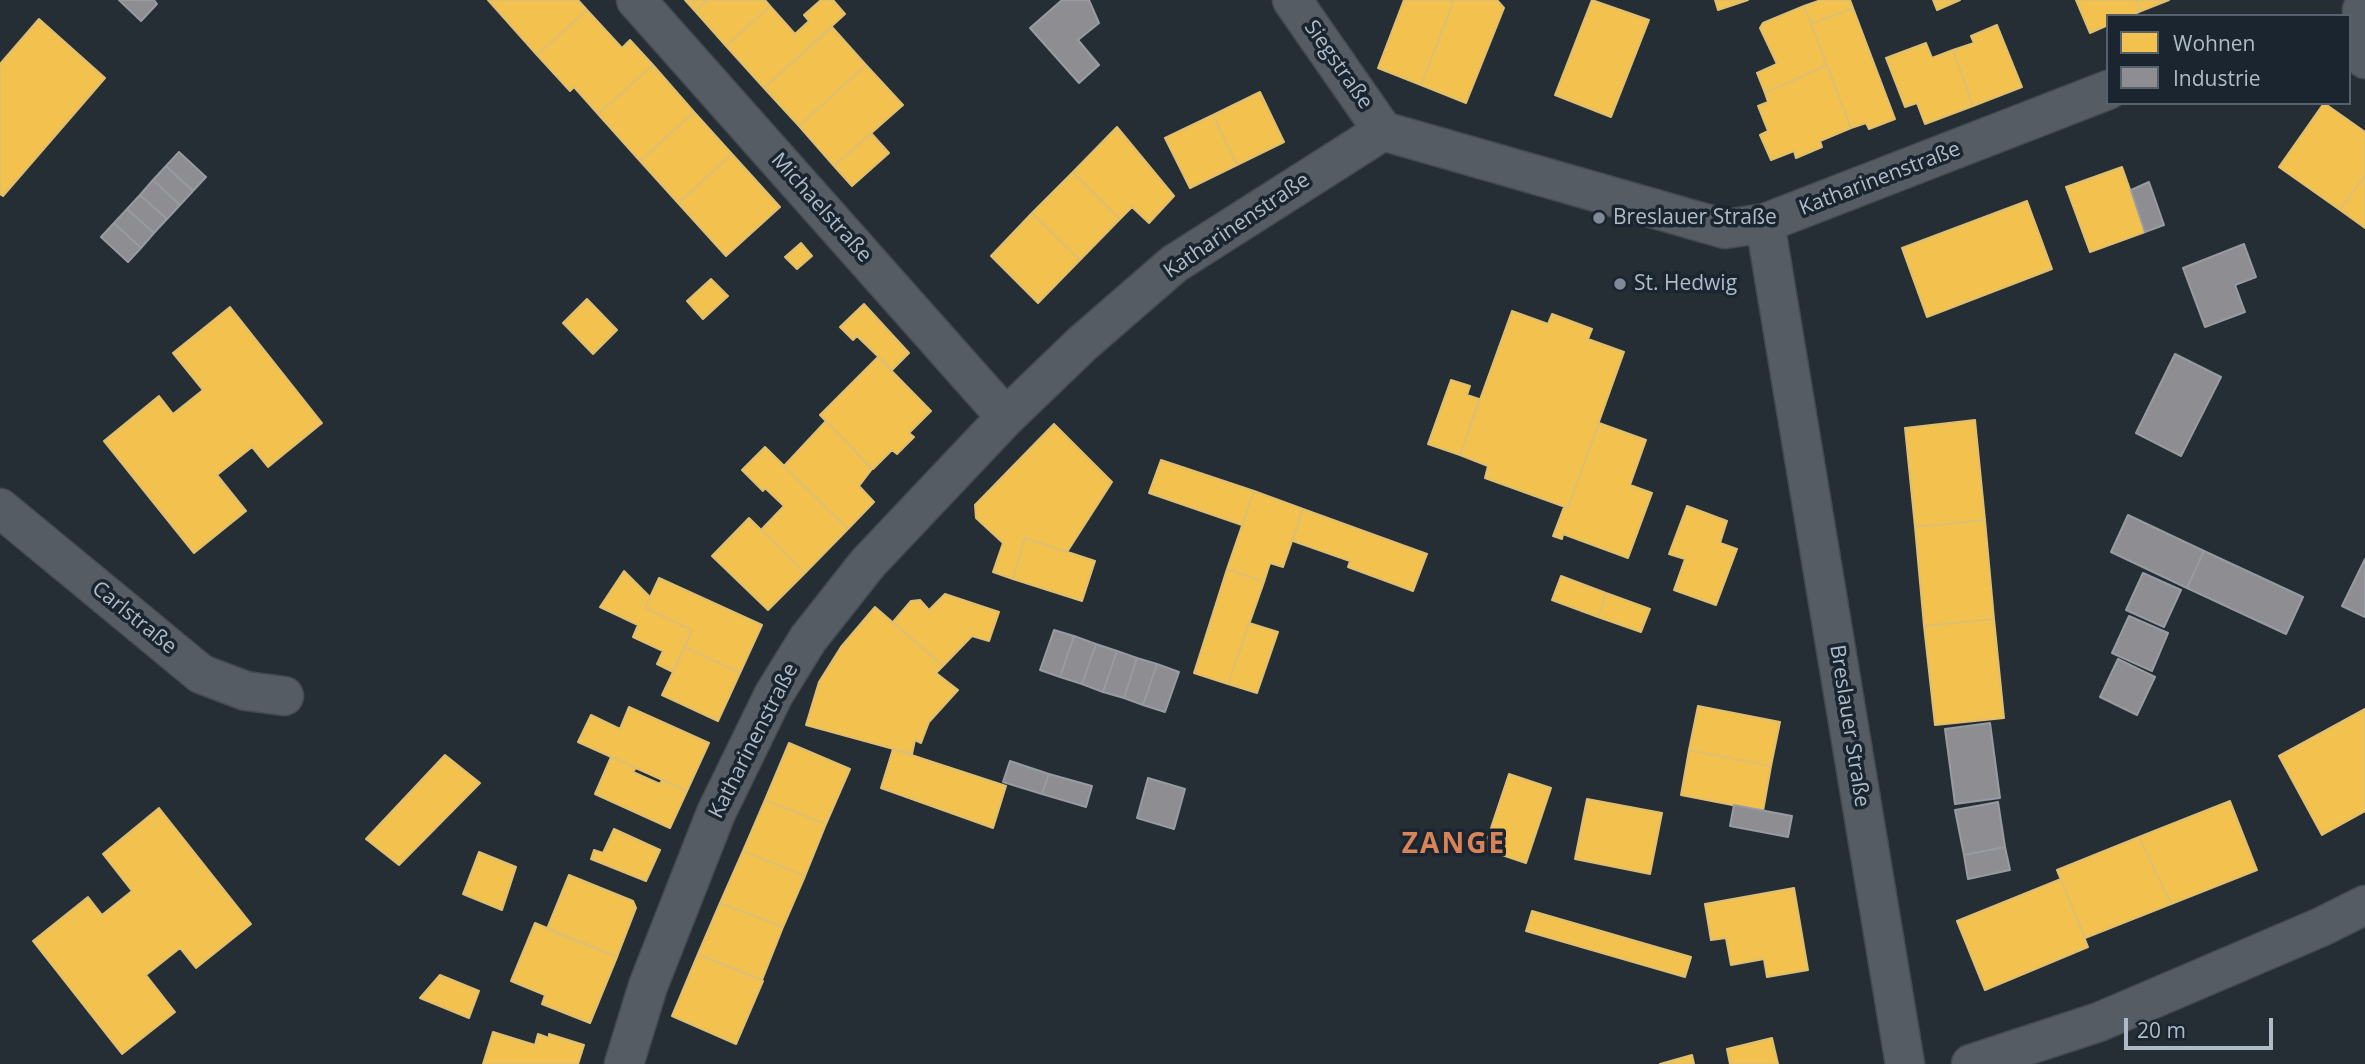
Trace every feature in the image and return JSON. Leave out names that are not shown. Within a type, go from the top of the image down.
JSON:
[{"type":"street","name":"Michaelstraße","points":[[636,0],[1006,417]]},
{"type":"street","name":"Siegstraße","points":[[1292,0],[1383,131]]},
{"type":"street","points":[[2359,12],[2365,59]]},
{"type":"street","name":"Katharinenstraße","points":[[624,1064],[648,986],[716,813],[774,694],[807,639],[868,564],[1006,417],[1083,343],[1174,264],[1383,131],[1725,229],[1765,223],[2106,91]]},
{"type":"street","name":"Breslauer Straße","points":[[1765,223],[1905,1064]]},
{"type":"street","name":"Carlstraße","points":[[0,508],[201,674],[246,691],[284,696]]},
{"type":"street","points":[[1971,1064],[2099,1022],[2321,927],[2365,905]]},
{"type":"building: Wohnen","points":[[488,0],[578,0],[587,10],[537,55]]},
{"type":"building: Wohnen","points":[[685,0],[708,0],[695,11]]},
{"type":"building: Wohnen","points":[[708,0],[765,0],[770,6],[726,46],[695,11]]},
{"type":"building: Wohnen","points":[[821,0],[833,0],[845,14],[764,88],[726,46],[770,6],[795,34],[809,21],[804,15]]},
{"type":"building: Wohnen","points":[[1404,0],[1454,0],[1421,85],[1378,68]]},
{"type":"building: Wohnen","points":[[1454,0],[1497,0],[1504,8],[1466,103],[1421,85]]},
{"type":"building: Wohnen","points":[[1592,0],[1649,20],[1611,117],[1555,95]]},
{"type":"building: Wohnen","points":[[1715,0],[1748,0],[1718,10]]},
{"type":"building: Wohnen","points":[[1821,0],[1850,0],[1853,8],[1811,24],[1804,6]]},
{"type":"building: Wohnen","points":[[1933,0],[1960,0],[1937,10]]},
{"type":"building: Wohnen","points":[[2076,0],[2136,0],[2141,11],[2134,14],[2106,14],[2106,26],[2090,33]]},
{"type":"building: Wohnen","points":[[2136,0],[2169,0],[2141,11]]},
{"type":"building: Wohnen","points":[[1804,6],[1827,65],[1765,93],[1757,73],[1777,64],[1760,28],[1763,23]]},
{"type":"building: Wohnen","points":[[1853,8],[1895,119],[1869,129],[1866,123],[1851,128],[1811,24]]},
{"type":"building: Wohnen","points":[[587,10],[622,48],[630,40],[653,65],[598,114],[574,87],[570,91],[537,55]]},
{"type":"building: Wohnen","points":[[39,19],[105,78],[3,196],[0,194],[0,64]]},
{"type":"building: Wohnen","points":[[1997,25],[2022,87],[1973,106],[1953,50],[1974,43],[1971,36]]},
{"type":"building: Wohnen","points":[[832,27],[866,65],[799,126],[764,88]]},
{"type":"building: Wohnen","points":[[1926,43],[1932,58],[1953,50],[1973,106],[1925,124],[1917,103],[1905,107],[1886,58]]},
{"type":"building: Wohnen","points":[[653,65],[694,112],[640,161],[598,114]]},
{"type":"building: Wohnen","points":[[866,65],[903,105],[834,166],[799,126]]},
{"type":"building: Wohnen","points":[[1827,65],[1851,128],[1820,141],[1822,147],[1796,158],[1794,151],[1771,160],[1760,135],[1768,131],[1758,106],[1768,102],[1765,93]]},
{"type":"building: Wohnen","points":[[1260,92],[1284,142],[1237,165],[1213,115]]},
{"type":"building: Wohnen","points":[[2323,105],[2327,105],[2365,132],[2365,175],[2340,210],[2279,167]]},
{"type":"building: Wohnen","points":[[694,112],[732,154],[678,203],[640,161]]},
{"type":"building: Wohnen","points":[[1213,115],[1237,165],[1190,188],[1165,138]]},
{"type":"building: Wohnen","points":[[1117,127],[1174,196],[1149,223],[1132,207],[1120,219],[1073,172]]},
{"type":"building: Wohnen","points":[[871,133],[889,153],[852,186],[834,166]]},
{"type":"building: Wohnen","points":[[732,154],[780,207],[726,256],[678,203]]},
{"type":"building: Wohnen","points":[[2122,167],[2145,232],[2090,252],[2066,187]]},
{"type":"building: Wohnen","points":[[1073,172],[1120,219],[1080,260],[1032,213]]},
{"type":"building: Wohnen","points":[[2365,175],[2365,228],[2340,210]]},
{"type":"building: Wohnen","points":[[2027,201],[2052,269],[1927,317],[1902,248]]},
{"type":"building: Wohnen","points":[[1032,213],[1080,260],[1038,303],[991,256]]},
{"type":"building: Wohnen","points":[[801,243],[812,256],[797,269],[785,257]]},
{"type":"building: Wohnen","points":[[711,279],[728,296],[703,319],[687,301]]},
{"type":"building: Wohnen","points":[[587,299],[617,330],[593,354],[563,323]]},
{"type":"building: Wohnen","points":[[864,304],[909,353],[892,370],[857,336],[853,340],[840,327]]},
{"type":"building: Wohnen","points":[[230,307],[322,423],[268,467],[252,447],[217,475],[246,511],[194,553],[104,441],[159,396],[173,414],[203,390],[173,353]]},
{"type":"building: Wohnen","points":[[1512,311],[1548,324],[1552,314],[1592,329],[1588,339],[1624,352],[1568,508],[1485,478],[1488,466],[1460,455]]},
{"type":"building: Wohnen","points":[[878,357],[931,411],[909,433],[914,437],[897,454],[892,450],[873,469],[820,415]]},
{"type":"building: Wohnen","points":[[1451,380],[1470,386],[1467,395],[1479,399],[1460,455],[1428,444]]},
{"type":"building: Wohnen","points":[[1975,420],[1985,520],[1915,527],[1905,428]]},
{"type":"building: Wohnen","points":[[826,421],[872,469],[859,486],[874,502],[848,529],[784,466]]},
{"type":"building: Wohnen","points":[[1599,423],[1646,440],[1630,485],[1652,493],[1628,558],[1563,534],[1562,539],[1553,536],[1564,507],[1568,508]]},
{"type":"building: Wohnen","points":[[1054,424],[1112,482],[1067,552],[1025,538],[1013,579],[993,572],[1003,543],[976,518],[975,505]]},
{"type":"building: Wohnen","points":[[765,447],[848,529],[805,573],[761,530],[784,506],[765,488],[763,491],[742,470]]},
{"type":"building: Wohnen","points":[[1161,460],[1254,491],[1242,525],[1149,493]]},
{"type":"building: Wohnen","points":[[1254,491],[1303,509],[1283,567],[1270,563],[1264,582],[1227,569]]},
{"type":"building: Wohnen","points":[[1687,506],[1727,521],[1720,543],[1737,549],[1716,605],[1674,590],[1685,559],[1669,554]]},
{"type":"building: Wohnen","points":[[1303,509],[1427,554],[1413,591],[1348,567],[1350,561],[1293,541]]},
{"type":"building: Wohnen","points":[[749,518],[805,573],[768,610],[712,556]]},
{"type":"building: Wohnen","points":[[1985,520],[1994,619],[1924,626],[1915,527]]},
{"type":"building: Wohnen","points":[[1025,538],[1095,561],[1082,601],[1013,579]]},
{"type":"building: Wohnen","points":[[1227,569],[1264,582],[1228,684],[1194,673]]},
{"type":"building: Wohnen","points":[[624,571],[650,597],[645,608],[692,630],[673,672],[657,664],[663,651],[633,637],[638,625],[600,607]]},
{"type":"building: Wohnen","points":[[1561,576],[1606,593],[1598,617],[1552,600]]},
{"type":"building: Wohnen","points":[[659,578],[762,625],[740,673],[685,647],[692,630],[645,608]]},
{"type":"building: Wohnen","points":[[1606,593],[1650,609],[1641,632],[1598,617]]},
{"type":"building: Wohnen","points":[[945,594],[999,612],[989,641],[972,636],[943,666],[893,622],[911,601],[920,600],[929,610]]},
{"type":"building: Wohnen","points":[[875,607],[943,666],[936,673],[958,690],[929,722],[921,743],[915,740],[912,754],[806,725],[819,682],[841,647]]},
{"type":"building: Wohnen","points":[[1994,619],[2004,718],[1935,725],[1924,626]]},
{"type":"building: Wohnen","points":[[1249,623],[1278,632],[1257,693],[1228,684]]},
{"type":"building: Wohnen","points":[[685,647],[740,673],[718,721],[662,695]]},
{"type":"building: Wohnen","points":[[1698,706],[1780,722],[1771,766],[1689,750]]},
{"type":"building: Wohnen","points":[[629,707],[709,743],[687,791],[578,742],[591,715],[620,729]]},
{"type":"building: Wohnen","points":[[2365,709],[2365,811],[2322,835],[2279,756]]},
{"type":"building: Wohnen","points":[[789,743],[850,769],[826,824],[765,800]]},
{"type":"building: Wohnen","points":[[893,749],[1006,786],[993,828],[881,788]]},
{"type":"building: Wohnen","points":[[1689,750],[1771,766],[1763,811],[1681,795]]},
{"type":"building: Wohnen","points":[[445,755],[480,783],[399,865],[366,839]]},
{"type":"building: Wohnen","points":[[611,757],[636,768],[633,772],[660,784],[662,780],[687,791],[670,828],[595,794]]},
{"type":"building: Wohnen","points":[[1509,774],[1551,788],[1526,863],[1484,849]]},
{"type":"building: Wohnen","points":[[1587,799],[1662,813],[1650,874],[1575,859]]},
{"type":"building: Wohnen","points":[[765,800],[826,824],[805,876],[743,851]]},
{"type":"building: Wohnen","points":[[2230,801],[2257,870],[2171,904],[2139,837]]},
{"type":"building: Wohnen","points":[[159,808],[251,924],[196,968],[180,948],[146,975],[175,1012],[122,1054],[33,941],[88,897],[102,915],[132,891],[103,854]]},
{"type":"building: Wohnen","points":[[614,829],[660,850],[646,881],[591,859],[594,850],[603,853]]},
{"type":"building: Wohnen","points":[[2139,837],[2171,904],[2085,938],[2057,870]]},
{"type":"building: Wohnen","points":[[743,851],[805,876],[783,927],[720,903]]},
{"type":"building: Wohnen","points":[[479,852],[516,867],[502,910],[463,894]]},
{"type":"building: Wohnen","points":[[569,875],[633,901],[636,908],[617,957],[547,929]]},
{"type":"building: Wohnen","points":[[2061,879],[2088,947],[1985,990],[1957,921]]},
{"type":"building: Wohnen","points":[[1794,888],[1808,970],[1767,977],[1764,959],[1731,965],[1726,938],[1711,940],[1705,904]]},
{"type":"building: Wohnen","points":[[720,903],[783,927],[762,980],[698,954]]},
{"type":"building: Wohnen","points":[[1532,911],[1691,957],[1685,977],[1526,931]]},
{"type":"building: Wohnen","points":[[535,923],[617,957],[590,1023],[542,1004],[545,995],[511,981]]},
{"type":"building: Wohnen","points":[[698,954],[763,981],[736,1044],[672,1016]]},
{"type":"building: Wohnen","points":[[440,975],[479,991],[469,1018],[420,998]]},
{"type":"building: Wohnen","points":[[493,1032],[535,1045],[538,1034],[549,1038],[549,1034],[584,1045],[578,1064],[483,1064]]},
{"type":"building: Wohnen","points":[[1772,1038],[1778,1064],[1730,1064],[1727,1049]]},
{"type":"building: Wohnen","points":[[1692,1055],[1694,1064],[1660,1064]]},
{"type":"building: Industrie","points":[[119,0],[154,0],[157,4],[141,21]]},
{"type":"building: Industrie","points":[[1062,0],[1089,0],[1099,23],[1078,40],[1099,65],[1079,83],[1030,28]]},
{"type":"building: Industrie","points":[[179,152],[206,177],[193,191],[166,166]]},
{"type":"building: Industrie","points":[[166,166],[193,191],[180,205],[153,180]]},
{"type":"building: Industrie","points":[[153,180],[180,205],[167,219],[140,195]]},
{"type":"building: Industrie","points":[[2149,182],[2164,225],[2145,232],[2131,190]]},
{"type":"building: Industrie","points":[[140,195],[167,219],[154,233],[127,209]]},
{"type":"building: Industrie","points":[[127,209],[154,233],[141,248],[114,223]]},
{"type":"building: Industrie","points":[[114,223],[141,248],[128,262],[101,237]]},
{"type":"building: Industrie","points":[[2244,244],[2256,277],[2235,285],[2245,312],[2205,327],[2183,268]]},
{"type":"building: Industrie","points":[[2175,354],[2221,377],[2181,456],[2136,433]]},
{"type":"building: Industrie","points":[[2128,515],[2204,551],[2187,588],[2111,552]]},
{"type":"building: Industrie","points":[[2204,551],[2303,597],[2286,634],[2187,588]]},
{"type":"building: Industrie","points":[[2365,559],[2365,617],[2342,606]]},
{"type":"building: Industrie","points":[[2143,573],[2181,590],[2164,627],[2126,610]]},
{"type":"building: Industrie","points":[[2129,616],[2168,633],[2152,671],[2112,653]]},
{"type":"building: Industrie","points":[[1054,630],[1074,636],[1060,677],[1040,670]]},
{"type":"building: Industrie","points":[[1074,636],[1096,644],[1082,684],[1060,677]]},
{"type":"building: Industrie","points":[[1096,644],[1117,651],[1103,692],[1082,684]]},
{"type":"building: Industrie","points":[[1117,651],[1137,658],[1124,698],[1103,692]]},
{"type":"building: Industrie","points":[[1137,658],[1157,664],[1143,705],[1124,698]]},
{"type":"building: Industrie","points":[[2118,659],[2155,677],[2137,715],[2100,697]]},
{"type":"building: Industrie","points":[[1157,664],[1179,672],[1165,712],[1143,705]]},
{"type":"building: Industrie","points":[[1990,723],[2000,798],[1955,804],[1945,729]]},
{"type":"building: Industrie","points":[[1010,761],[1049,774],[1042,794],[1003,782]]},
{"type":"building: Industrie","points":[[1049,774],[1092,786],[1086,807],[1042,794]]},
{"type":"building: Industrie","points":[[1148,778],[1185,789],[1174,829],[1137,818]]},
{"type":"building: Industrie","points":[[1998,802],[2005,847],[1964,855],[1955,810]]},
{"type":"building: Industrie","points":[[1734,805],[1792,816],[1788,837],[1730,826]]},
{"type":"building: Industrie","points":[[2005,847],[2010,870],[1968,879],[1964,855]]},
{"type":"place","name":"Breslauer Straße","points":[[1599,218]]},
{"type":"place","name":"St. Hedwig","points":[[1620,284]]},
{"type":"district","name":"ZANGE","points":[[1454,845]]}]
